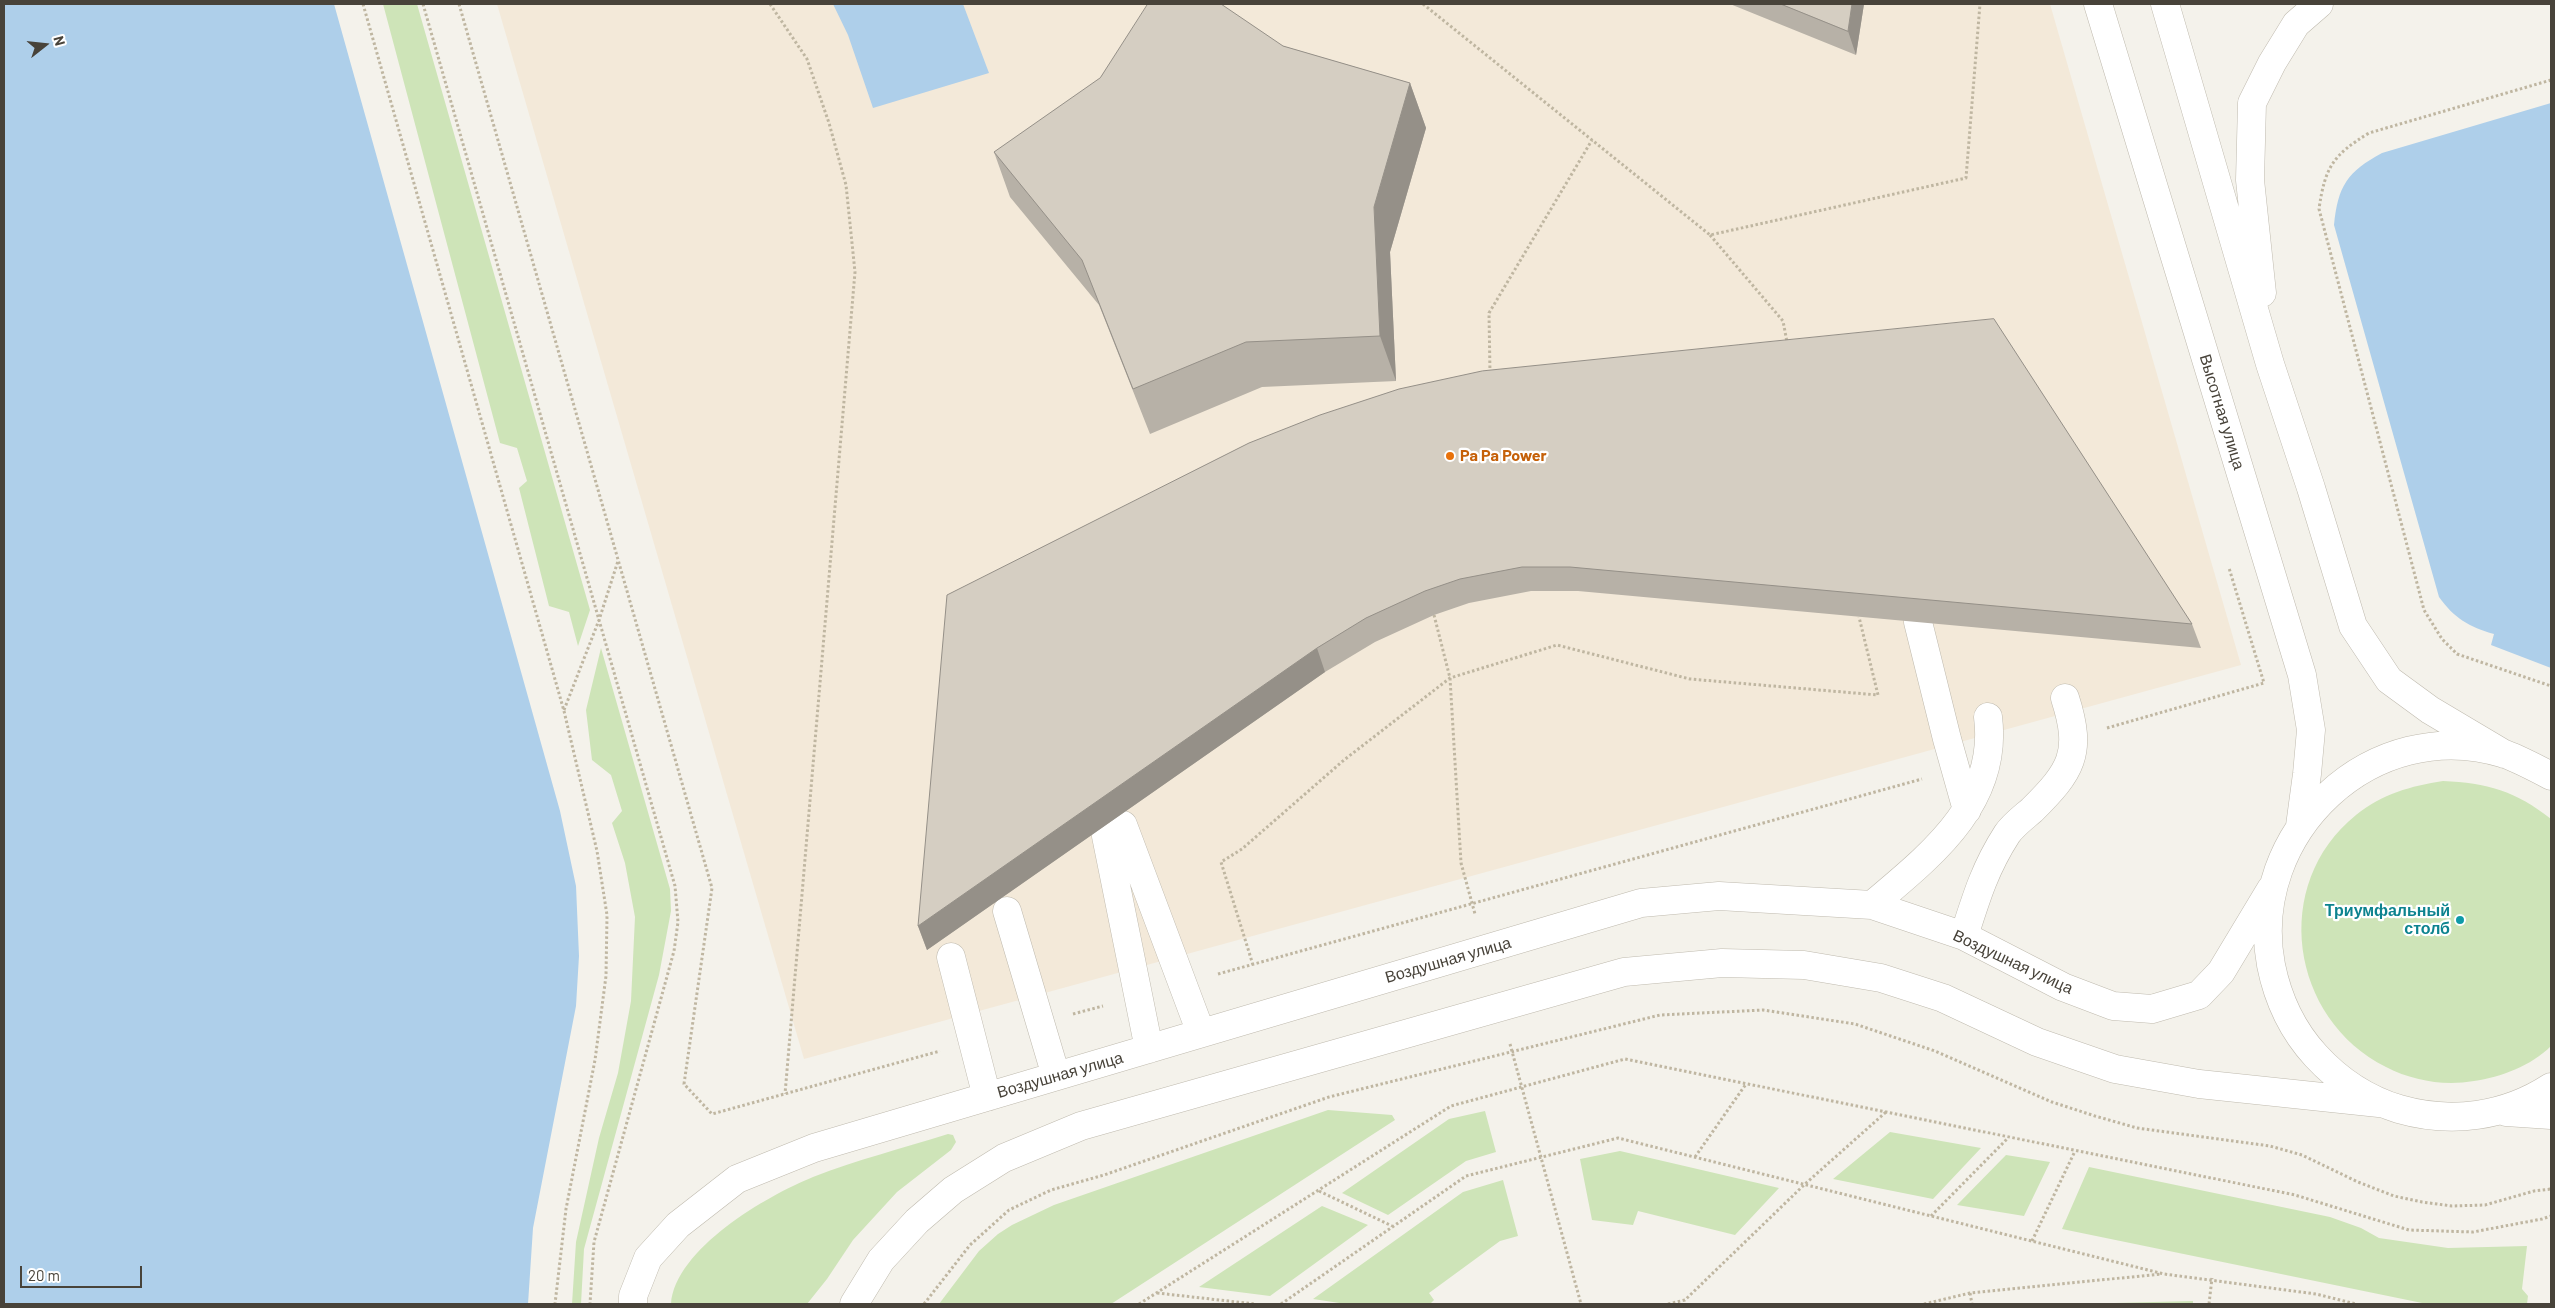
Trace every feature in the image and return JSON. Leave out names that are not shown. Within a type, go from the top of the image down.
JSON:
[{"type":"street","points":[[2165,4],[2270,364],[2311,488],[2353,626],[2390,680],[2430,710],[2504,754],[2551,776]]},
{"type":"street","points":[[2270,364],[2250,180],[2252,103],[2272,63],[2296,24],[2318,4]]},
{"type":"street","name":"Высотная улица","points":[[2103,5],[2302,675],[2311,730],[2308,774],[2300,826]]},
{"type":"street","points":[[1918,622],[1967,810]]},
{"type":"street","points":[[1964,936],[1983,877],[2008,832],[2063,776],[2072,753],[2074,737],[2073,722],[2065,698]]},
{"type":"street","points":[[1872,905],[1929,856],[1967,810],[1977,794],[1988,761],[1990,738],[1988,716]]},
{"type":"street","points":[[2379,1103],[2335,1076],[2299,1038],[2276,992],[2266,940],[2271,889],[2283,856],[2300,826],[2318,804],[2339,784],[2364,769],[2390,757],[2418,750],[2446,747],[2475,748],[2504,754]]},
{"type":"street","points":[[1150,1049],[1138,996],[1115,830],[1183,984],[1201,1033]]},
{"type":"street","name":"Воздушная улица","points":[[633,1304],[633,1296],[648,1258],[678,1225],[737,1179],[814,1148],[1641,903],[1719,896],[1872,905],[1964,936],[2062,987],[2113,1006],[2152,1009],[2199,995],[2221,972],[2271,889]]},
{"type":"street","points":[[1007,911],[1056,1076]]},
{"type":"street","points":[[951,958],[987,1097]]},
{"type":"street","points":[[854,1304],[881,1260],[917,1221],[953,1190],[1004,1158],[1081,1126],[1624,972],[1722,963],[1804,965],[1881,978],[1943,998],[2037,1042],[2115,1069],[2199,1084],[2379,1103],[2419,1115],[2451,1117],[2500,1111],[2551,1115]]},
{"type":"street","points":[[2500,1111],[2534,1098],[2551,1087]]},
{"type":"path","points":[[363,4],[564,711],[597,851],[607,915],[606,976],[595,1060],[566,1209],[555,1304]]},
{"type":"path","points":[[423,4],[675,886],[678,922],[674,951],[594,1242],[590,1304]]},
{"type":"path","points":[[459,4],[712,888],[684,1084],[712,1114],[973,1042]]},
{"type":"path","points":[[770,4],[807,59],[829,122],[846,185],[855,272],[785,1094]]},
{"type":"path","points":[[1424,4],[1710,236],[1783,321],[1788,347]]},
{"type":"path","points":[[1710,236],[1966,178],[1980,4]]},
{"type":"path","points":[[2551,80],[2368,133],[2344,148],[2331,165],[2322,187],[2319,209],[2424,610],[2442,640],[2457,654],[2551,686]]},
{"type":"path","points":[[1490,377],[1489,313],[1592,140]]},
{"type":"path","points":[[2074,737],[2264,683],[2227,559]]},
{"type":"path","points":[[564,711],[599,620],[618,560]]},
{"type":"path","points":[[1434,615],[1450,678],[1461,862],[1478,922]]},
{"type":"path","points":[[1253,965],[1221,862],[1242,848],[1344,760],[1450,678],[1557,645],[1690,679],[1878,695],[1859,617]]},
{"type":"path","points":[[1183,984],[1957,769]]},
{"type":"path","points":[[1040,1024],[1138,996]]},
{"type":"path","points":[[924,1304],[970,1245],[1009,1210],[1051,1190],[1104,1175],[1329,1097],[1660,1014],[1763,1010],[1855,1024],[1935,1051],[2052,1102],[2136,1128],[2270,1146],[2302,1155],[2358,1182],[2394,1196],[2452,1206],[2484,1205],[2534,1191],[2551,1189]]},
{"type":"path","points":[[1510,1044],[1581,1304]]},
{"type":"path","points":[[1139,1304],[1451,1106],[1625,1059],[2295,1195],[2409,1230],[2473,1232],[2551,1216]]},
{"type":"path","points":[[1695,1157],[1746,1084]]},
{"type":"path","points":[[1668,1304],[1685,1300],[1805,1184],[1886,1112]]},
{"type":"path","points":[[1931,1216],[2008,1137]]},
{"type":"path","points":[[1281,1304],[1466,1176],[1618,1138],[2164,1274],[2212,1278],[2316,1294],[2356,1304]]},
{"type":"path","points":[[2032,1241],[2075,1150]]},
{"type":"path","points":[[1318,1190],[1392,1226]]},
{"type":"path","points":[[1924,1304],[1970,1293],[2164,1274]]},
{"type":"path","points":[[2209,1304],[2212,1278]]},
{"type":"path","points":[[1156,1293],[1255,1304]]},
{"type":"path","points":[[1970,1293],[1972,1304]]},
{"type":"shaded area","points":[[497,4],[2050,4],[2241,665],[804,1059]]},
{"type":"green space","points":[[383,4],[417,4],[590,610],[578,646],[569,612],[549,606],[519,488],[527,481],[517,448],[500,443]]},
{"type":"green space","points":[[601,648],[670,889],[671,911],[659,975],[584,1249],[581,1304],[572,1304],[576,1242],[599,1138],[618,1073],[631,1001],[635,917],[625,863],[612,823],[622,811],[611,775],[592,760],[586,710]]},
{"type":"green space","points":[[2443,781],[2474,784],[2500,790],[2526,802],[2551,819],[2551,1046],[2515,1070],[2495,1077],[2451,1083],[2418,1079],[2386,1067],[2354,1045],[2329,1017],[2312,984],[2303,949],[2302,912],[2311,877],[2329,844],[2356,815],[2376,802],[2397,792]]},
{"type":"green space","points":[[1328,1110],[1392,1115],[1395,1120],[1111,1304],[939,1304],[979,1251],[998,1234],[1012,1225],[1054,1205]]},
{"type":"green space","points":[[1485,1111],[1496,1152],[1466,1161],[1388,1215],[1342,1193],[1449,1119]]},
{"type":"green space","points":[[1890,1132],[1981,1148],[1933,1199],[1833,1179]]},
{"type":"green space","points":[[948,1134],[953,1135],[956,1142],[951,1150],[897,1192],[853,1240],[827,1279],[807,1304],[671,1304],[676,1284],[688,1264],[705,1245],[748,1211],[813,1177]]},
{"type":"green space","points":[[1620,1151],[1779,1188],[1735,1235],[1638,1211],[1633,1225],[1592,1220],[1580,1159]]},
{"type":"green space","points":[[2006,1155],[2050,1162],[2024,1216],[1957,1205]]},
{"type":"green space","points":[[2089,1167],[2330,1217],[2361,1228],[2379,1238],[2448,1248],[2527,1246],[2522,1289],[2528,1296],[2527,1304],[2427,1304],[2062,1229]]},
{"type":"green space","points":[[1503,1180],[1518,1236],[1500,1241],[1429,1293],[1434,1300],[1430,1304],[1346,1304],[1313,1299],[1463,1192]]},
{"type":"green space","points":[[1322,1206],[1368,1225],[1270,1296],[1199,1287]]},
{"type":"green space","points":[[2193,1301],[2193,1304],[2075,1304]]},
{"type":"water","points":[[4,4],[334,4],[560,811],[576,886],[579,956],[576,1006],[533,1228],[528,1304],[4,1304]]},
{"type":"water","points":[[833,4],[963,4],[989,73],[873,108],[848,35]]},
{"type":"water","points":[[2551,103],[2551,668],[2491,645],[2494,634],[2463,621],[2450,611],[2439,597],[2334,225],[2338,200],[2346,182],[2360,167],[2382,153]]},
{"type":"building","points":[[1148,4],[1221,4],[1283,46],[1410,83],[1374,207],[1380,336],[1246,342],[1133,389],[1082,260],[994,152],[1100,78]]},
{"type":"building","points":[[1781,4],[1852,4],[1848,31]]},
{"type":"building","points":[[1994,319],[2192,624],[1570,567],[1522,567],[1460,579],[1425,591],[1366,618],[1317,648],[918,926],[947,595],[1249,443],[1320,415],[1399,389],[1482,371]]},
{"type":"place","name":"Pa Pa Power","points":[[1450,456]]},
{"type":"place","name":"Триумфальный столб","points":[[2460,920]]}]
